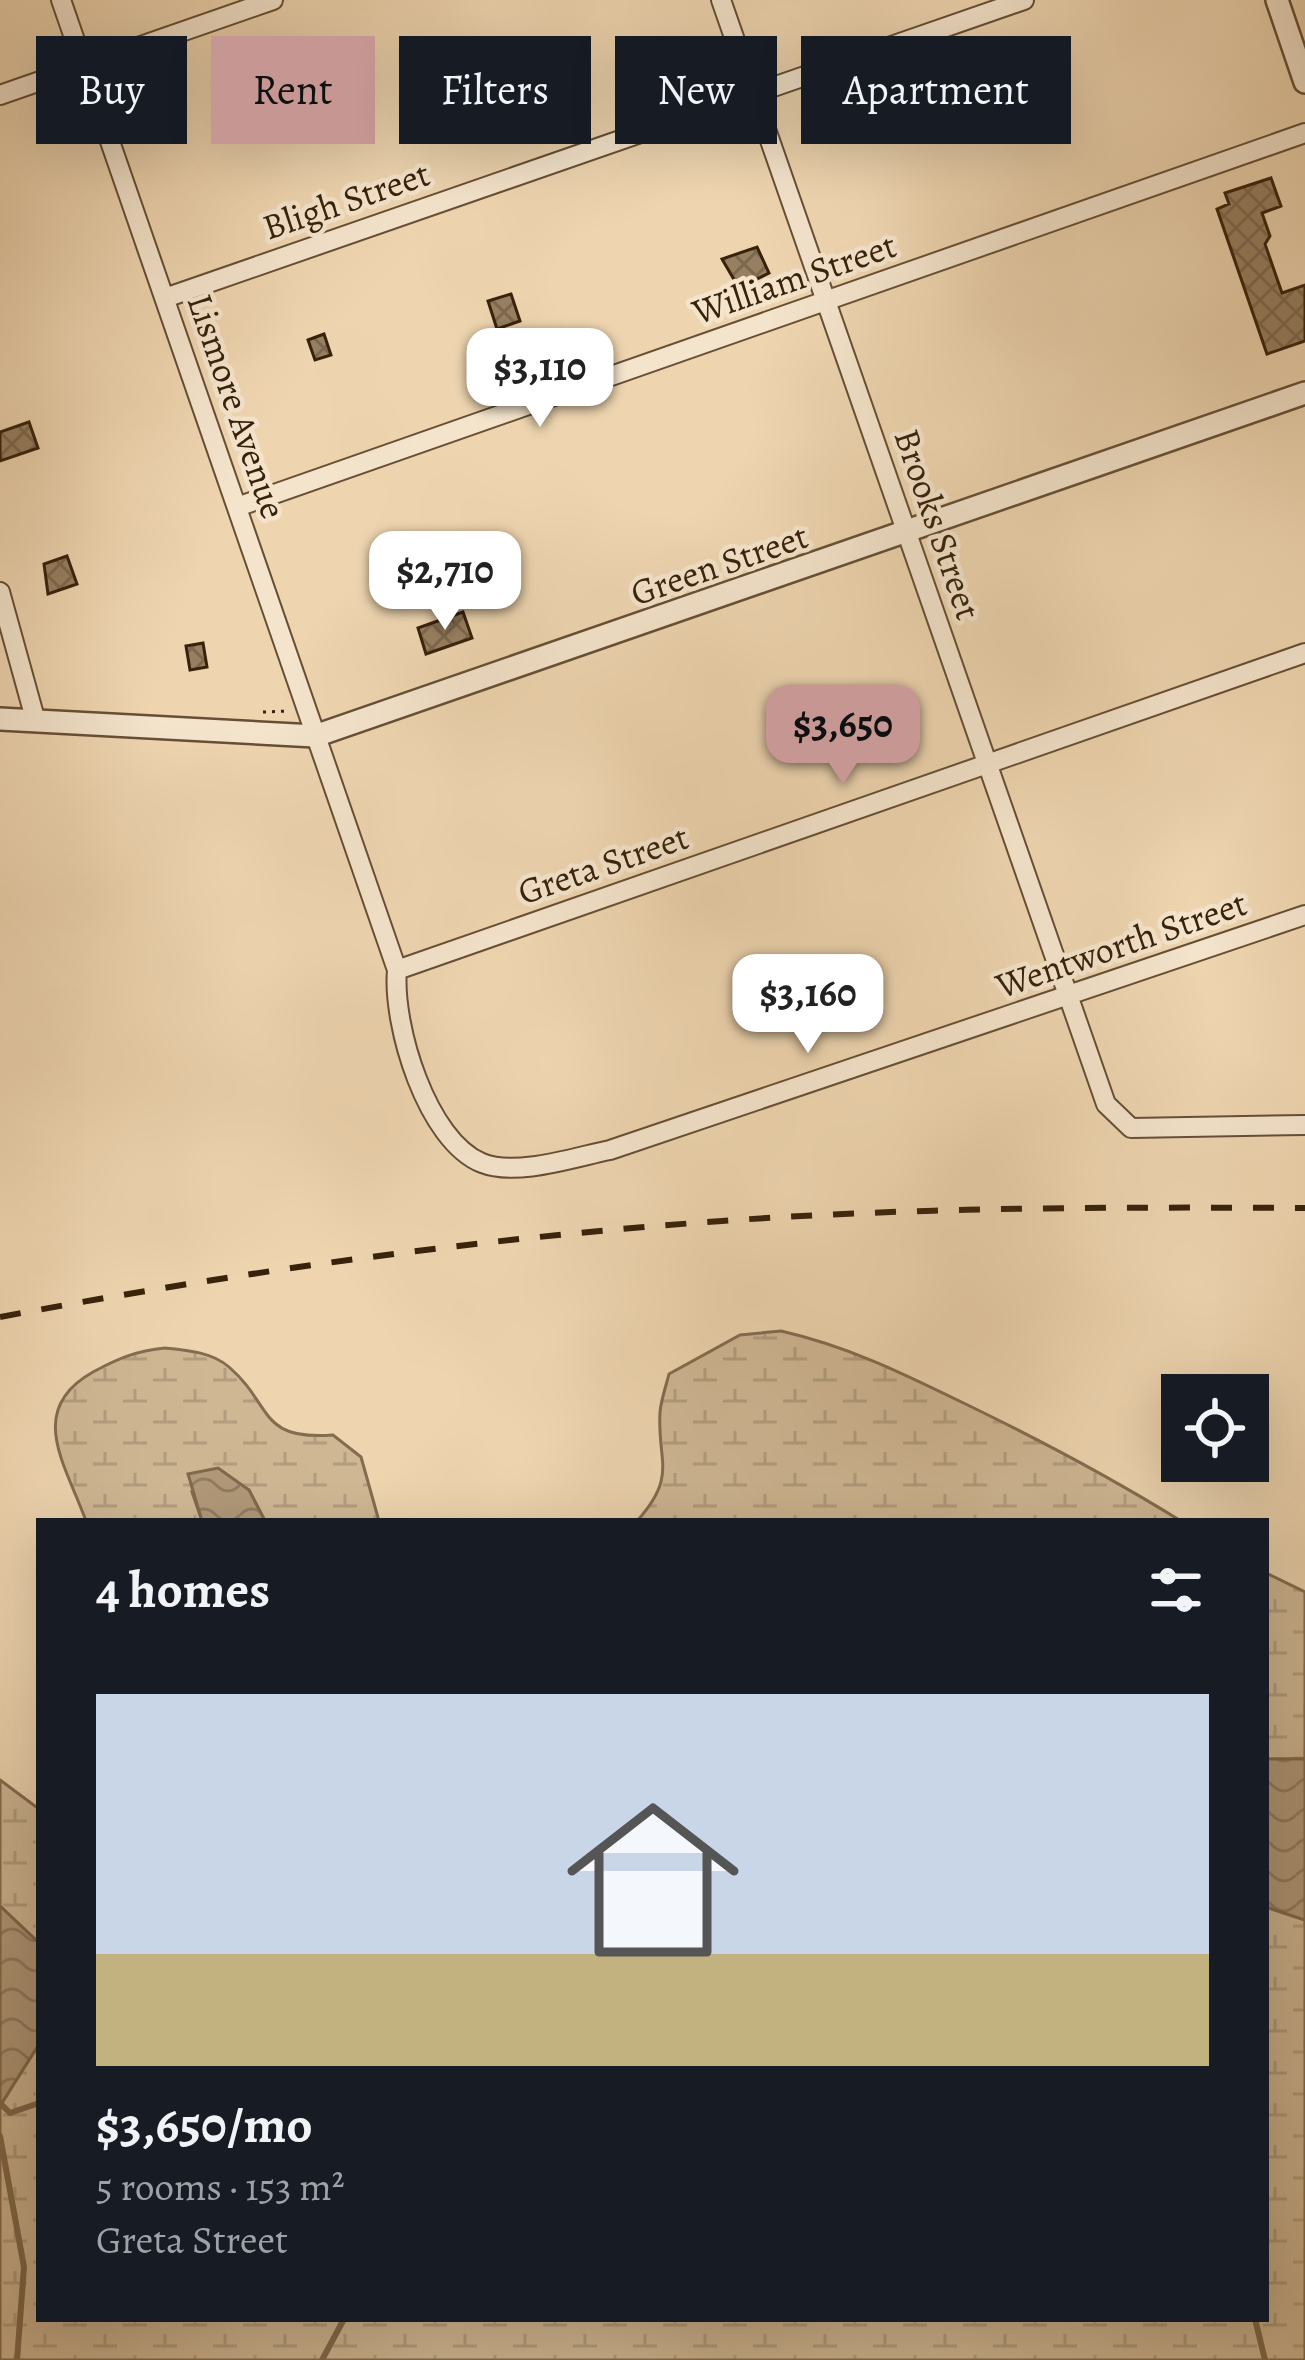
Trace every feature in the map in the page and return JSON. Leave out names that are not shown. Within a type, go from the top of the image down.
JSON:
[{"type":"street","name":"Lismore Avenue","points":[[61,0],[74,36]]},
{"type":"street","points":[[170,36],[273,0]]},
{"type":"street","name":"Brooks Street","points":[[721,0],[734,36]]},
{"type":"street","name":"Bligh Street","points":[[777,86],[1024,0]]},
{"type":"street","points":[[1277,0],[1305,82]]},
{"type":"street","points":[[0,95],[36,83]]},
{"type":"street","name":"William Street","points":[[237,507],[1305,134]]},
{"type":"street","name":"Bligh Street","points":[[166,298],[615,142]]},
{"type":"street","name":"Lismore Avenue","points":[[112,144],[397,970]]},
{"type":"street","name":"Brooks Street","points":[[771,144],[1106,1104],[1131,1128],[1305,1125]]},
{"type":"street","name":"Green Street","points":[[0,719],[315,736],[1305,393]]},
{"type":"street","points":[[0,592],[36,722]]},
{"type":"street","name":"Greta Street","points":[[397,970],[1305,653]]},
{"type":"street","name":"Wentworth Street","points":[[397,970],[394,998],[433,1114],[453,1146],[486,1166],[540,1164],[610,1150],[1305,915]]},
{"type":"green space","points":[[781,1331],[861,1356],[1061,1452],[1176,1518],[639,1518],[662,1479],[660,1412],[669,1374],[740,1335]]},
{"type":"green space","points":[[165,1348],[215,1358],[243,1381],[279,1426],[309,1435],[333,1435],[361,1457],[378,1518],[263,1518],[249,1490],[192,1492],[201,1518],[85,1518],[61,1459],[56,1421],[60,1403],[93,1372]]},
{"type":"green space","points":[[1269,1574],[1305,1592],[1305,1759],[1269,1759]]},
{"type":"green space","points":[[0,1780],[36,1807],[36,1940],[0,1906]]},
{"type":"green space","points":[[1269,1908],[1305,1920],[1305,2360],[0,2360],[0,2106],[36,2049],[36,2322],[1269,2322]]},
{"type":"water","points":[[218,1468],[249,1490],[263,1518],[201,1518],[188,1474]]},
{"type":"water","points":[[1269,1759],[1305,1759],[1305,1920],[1269,1908]]},
{"type":"water","points":[[0,1906],[36,1940],[36,2049],[0,2106]]},
{"type":"building","points":[[1271,178],[1281,206],[1262,213],[1270,236],[1265,244],[1282,293],[1305,285],[1305,341],[1267,354],[1217,209],[1229,204],[1225,193]]},
{"type":"building","points":[[757,247],[769,273],[739,288],[722,259]]},
{"type":"building","points":[[511,294],[520,321],[497,329],[488,301]]},
{"type":"building","points":[[324,334],[331,355],[315,360],[308,340]]},
{"type":"building","points":[[29,422],[38,448],[0,461],[0,432]]},
{"type":"building","points":[[67,556],[77,584],[48,594],[44,564]]},
{"type":"building","points":[[463,612],[472,638],[426,654],[418,628]]},
{"type":"building","points":[[203,643],[207,667],[190,670],[186,646]]},
{"type":"waterway","points":[[0,2103],[10,2113],[36,2104]]},
{"type":"waterway","points":[[0,2136],[24,2267],[17,2360]]},
{"type":"waterway","points":[[322,2360],[342,2322]]},
{"type":"waterway","points":[[1256,2322],[1265,2360]]},
{"type":"railway","points":[[0,1317],[360,1258],[631,1228],[941,1210],[1305,1208]]}]
